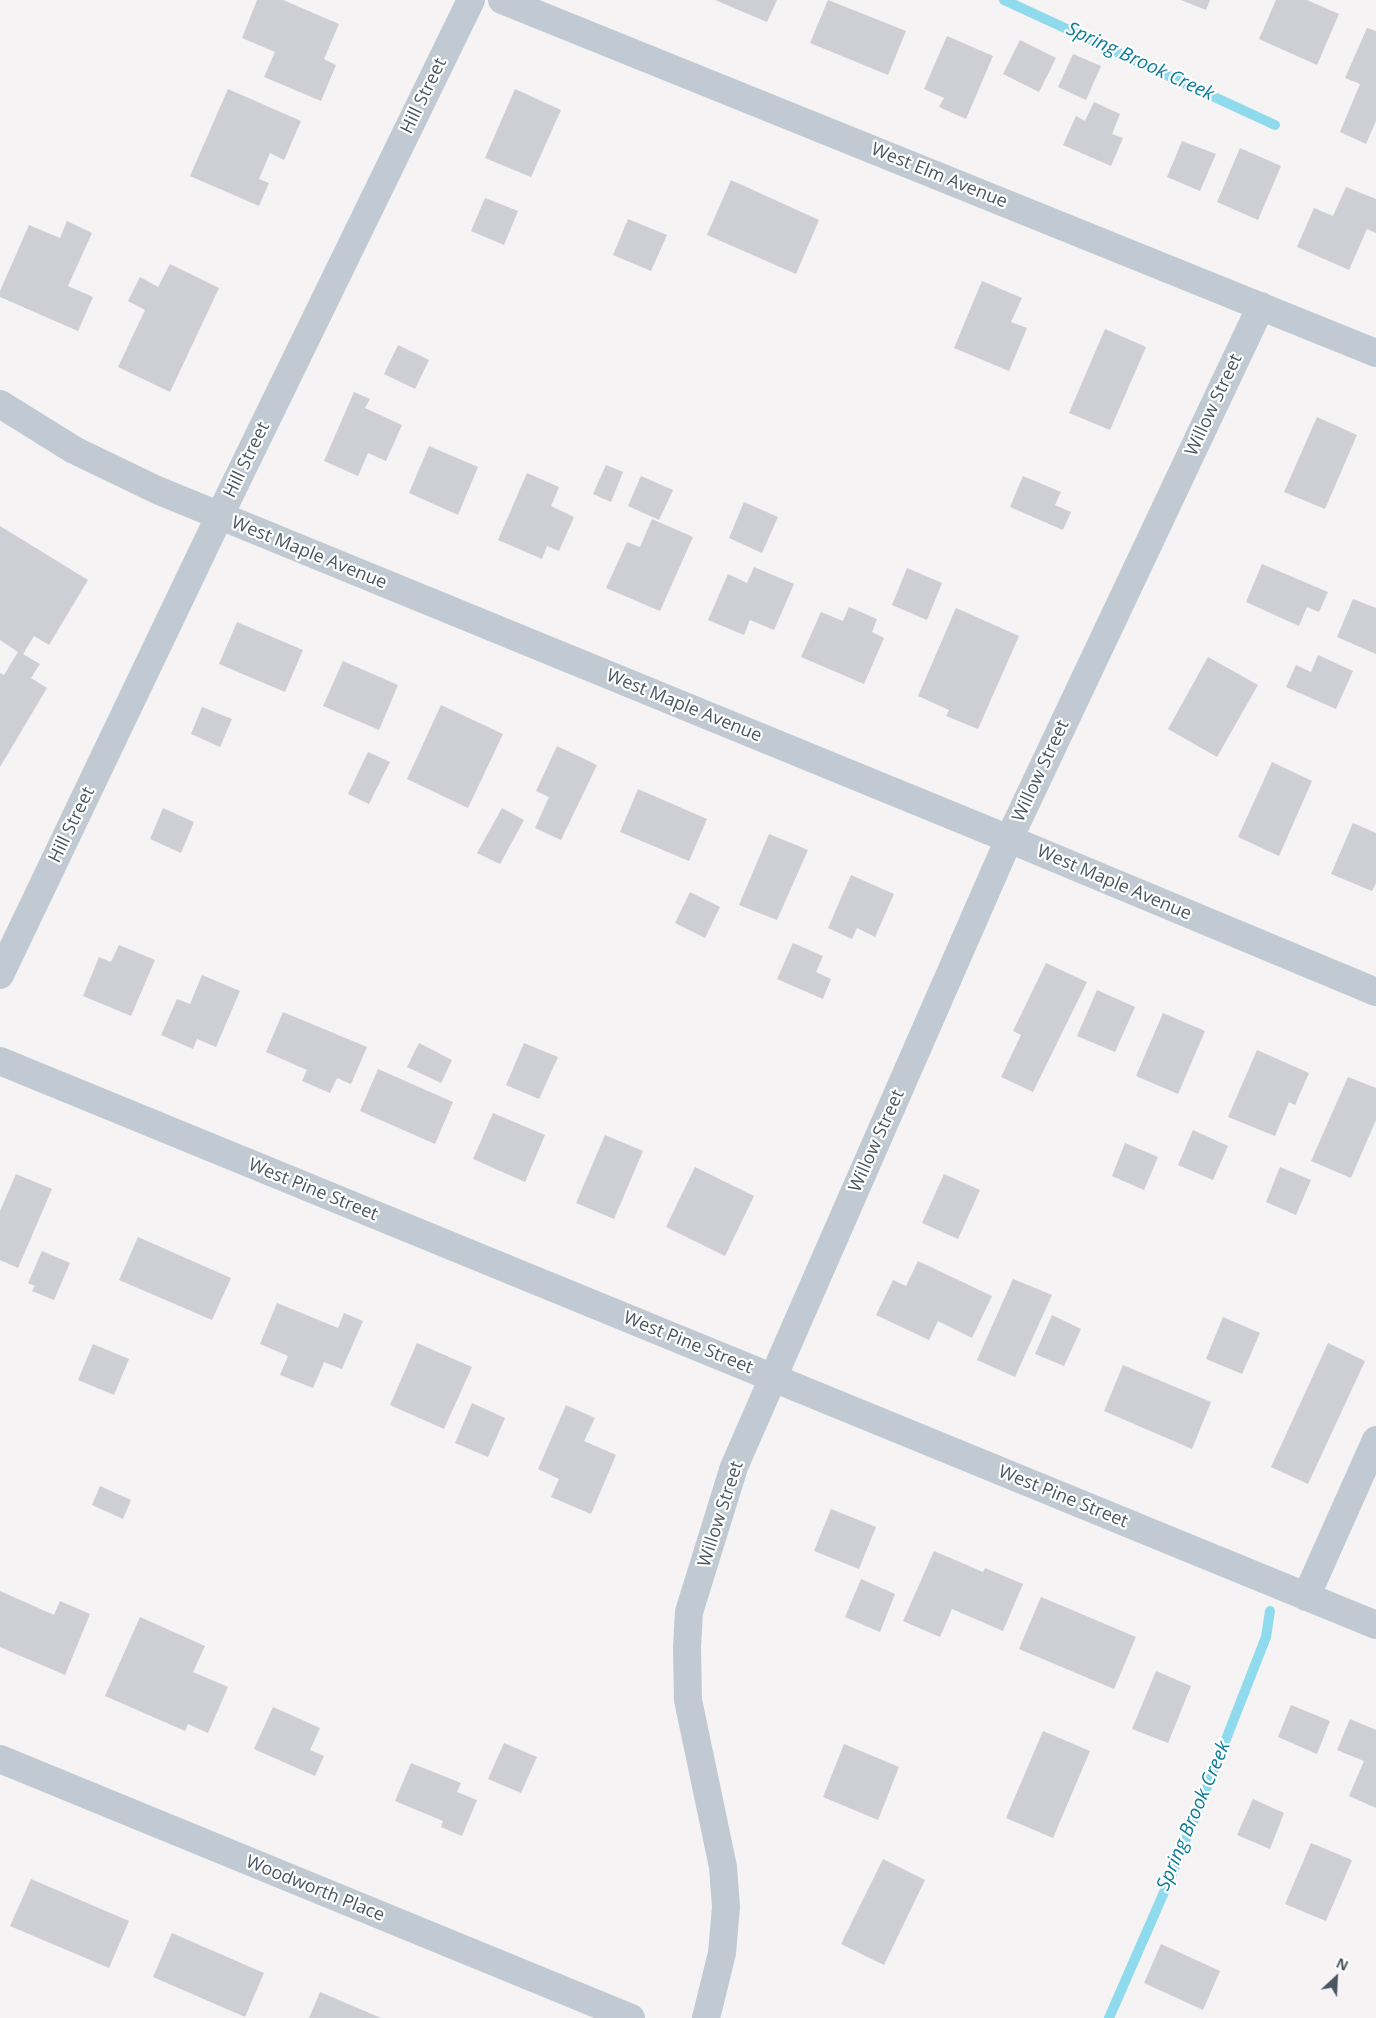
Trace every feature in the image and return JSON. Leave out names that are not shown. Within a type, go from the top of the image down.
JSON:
[{"type":"street","name":"Hill Street","points":[[0,975],[219,517],[470,0]]},
{"type":"street","name":"West Elm Avenue","points":[[502,0],[1376,353]]},
{"type":"street","name":"Willow Street","points":[[706,2018],[722,1953],[726,1907],[723,1866],[688,1700],[689,1612],[734,1467],[1009,839],[1261,306]]},
{"type":"street","name":"West Maple Avenue","points":[[0,404],[74,450],[219,517],[1009,839],[1376,992]]},
{"type":"street","name":"West Pine Street","points":[[0,1061],[1376,1625]]},
{"type":"street","points":[[1306,1597],[1376,1440]]},
{"type":"street","name":"Woodworth Place","points":[[0,1760],[631,2018]]},
{"type":"building","points":[[257,0],[283,0],[339,24],[324,59],[336,65],[321,101],[264,77],[275,52],[242,38]]},
{"type":"building","points":[[715,0],[777,0],[767,22]]},
{"type":"building","points":[[828,0],[906,31],[888,75],[810,43]]},
{"type":"building","points":[[1181,0],[1210,0],[1206,10]]},
{"type":"building","points":[[1276,0],[1307,0],[1339,14],[1317,65],[1259,39]]},
{"type":"building","points":[[1367,28],[1376,31],[1376,121],[1366,144],[1340,132],[1360,84],[1345,78]]},
{"type":"building","points":[[947,36],[993,56],[966,119],[939,107],[944,98],[924,89]]},
{"type":"building","points":[[1020,40],[1056,58],[1039,92],[1003,74]]},
{"type":"building","points":[[1073,54],[1101,66],[1086,100],[1058,87]]},
{"type":"building","points":[[228,89],[301,121],[284,160],[270,153],[259,179],[269,183],[259,206],[190,176]]},
{"type":"building","points":[[515,89],[561,110],[531,177],[485,158]]},
{"type":"building","points":[[1094,102],[1120,114],[1112,134],[1123,138],[1111,166],[1063,145],[1076,116],[1085,121]]},
{"type":"building","points":[[1182,141],[1216,154],[1200,191],[1167,177]]},
{"type":"building","points":[[1240,148],[1281,166],[1258,220],[1217,202]]},
{"type":"building","points":[[731,180],[819,220],[796,274],[707,235]]},
{"type":"building","points":[[1346,187],[1376,199],[1376,233],[1367,229],[1349,270],[1297,247],[1314,208],[1333,216]]},
{"type":"building","points":[[485,198],[518,211],[504,245],[471,231]]},
{"type":"building","points":[[628,219],[667,235],[651,271],[613,255]]},
{"type":"building","points":[[67,221],[92,233],[68,286],[93,297],[78,331],[0,297],[0,291],[29,225],[60,238]]},
{"type":"building","points":[[170,264],[219,288],[170,392],[118,367],[145,310],[128,301],[140,277],[158,287]]},
{"type":"building","points":[[982,281],[1022,298],[1011,322],[1027,328],[1009,371],[954,348]]},
{"type":"building","points":[[1105,329],[1146,347],[1110,430],[1069,413]]},
{"type":"building","points":[[398,345],[429,360],[415,389],[384,374]]},
{"type":"building","points":[[354,392],[370,399],[365,408],[402,425],[386,461],[368,453],[358,476],[324,461]]},
{"type":"building","points":[[1317,417],[1357,435],[1325,509],[1284,492]]},
{"type":"building","points":[[429,446],[478,467],[458,515],[409,493]]},
{"type":"building","points":[[606,465],[623,472],[611,502],[593,494]]},
{"type":"building","points":[[527,473],[559,487],[551,506],[574,517],[559,551],[547,546],[542,559],[498,540]]},
{"type":"building","points":[[641,476],[673,490],[659,520],[628,506]]},
{"type":"building","points":[[1023,476],[1061,492],[1055,505],[1071,512],[1063,530],[1010,507]]},
{"type":"building","points":[[744,502],[778,517],[762,553],[729,538]]},
{"type":"building","points":[[652,519],[693,537],[660,611],[606,588],[627,542],[640,547]]},
{"type":"building","points":[[0,526],[88,580],[49,645],[34,636],[23,654],[40,664],[31,678],[47,688],[0,767],[0,673],[4,675],[18,652],[0,640]]},
{"type":"building","points":[[1262,564],[1328,592],[1319,612],[1307,607],[1299,626],[1246,602]]},
{"type":"building","points":[[754,567],[794,584],[774,630],[750,620],[744,635],[708,620],[728,574],[747,583]]},
{"type":"building","points":[[907,568],[942,583],[927,620],[892,605]]},
{"type":"building","points":[[1353,599],[1376,608],[1376,654],[1337,637]]},
{"type":"building","points":[[849,607],[877,619],[872,632],[884,638],[864,684],[801,657],[821,612],[843,621]]},
{"type":"building","points":[[956,608],[1019,636],[978,729],[946,716],[949,710],[918,696]]},
{"type":"building","points":[[237,622],[303,650],[285,692],[219,664]]},
{"type":"building","points":[[1318,655],[1353,671],[1336,709],[1286,687],[1296,665],[1311,672]]},
{"type":"building","points":[[1208,657],[1258,685],[1217,757],[1168,729]]},
{"type":"building","points":[[343,661],[398,685],[379,730],[323,706]]},
{"type":"building","points":[[441,705],[503,734],[468,808],[407,779]]},
{"type":"building","points":[[202,707],[232,719],[220,747],[191,734]]},
{"type":"building","points":[[557,746],[597,765],[561,840],[535,828],[549,797],[536,791]]},
{"type":"building","points":[[368,752],[390,762],[369,804],[348,794]]},
{"type":"building","points":[[1272,762],[1312,781],[1279,856],[1238,837]]},
{"type":"building","points":[[638,789],[707,819],[689,861],[620,832]]},
{"type":"building","points":[[163,808],[194,822],[181,853],[150,839]]},
{"type":"building","points":[[502,808],[524,820],[500,864],[477,853]]},
{"type":"building","points":[[1353,823],[1376,833],[1376,883],[1372,891],[1331,874]]},
{"type":"building","points":[[769,834],[808,850],[777,920],[739,905]]},
{"type":"building","points":[[851,875],[894,894],[875,937],[857,928],[852,939],[828,928]]},
{"type":"building","points":[[690,892],[720,907],[705,938],[675,923]]},
{"type":"building","points":[[793,943],[823,956],[816,972],[831,979],[823,999],[777,979]]},
{"type":"building","points":[[119,945],[155,960],[131,1016],[83,996],[99,957],[111,962]]},
{"type":"building","points":[[1046,963],[1087,982],[1033,1092],[1001,1077],[1021,1035],[1013,1031]]},
{"type":"building","points":[[202,975],[240,991],[216,1047],[197,1039],[193,1049],[161,1035],[177,999],[190,1004]]},
{"type":"building","points":[[1097,990],[1135,1007],[1115,1052],[1077,1036]]},
{"type":"building","points":[[283,1012],[367,1047],[351,1084],[337,1078],[330,1093],[302,1081],[307,1070],[266,1052]]},
{"type":"building","points":[[1163,1013],[1205,1031],[1178,1094],[1136,1076]]},
{"type":"building","points":[[419,1043],[452,1060],[441,1083],[407,1067]]},
{"type":"building","points":[[524,1043],[558,1057],[539,1099],[506,1085]]},
{"type":"building","points":[[1257,1050],[1309,1073],[1295,1105],[1289,1102],[1275,1136],[1228,1117]]},
{"type":"building","points":[[378,1069],[453,1102],[435,1144],[360,1111]]},
{"type":"building","points":[[1348,1077],[1376,1088],[1376,1120],[1351,1178],[1311,1161]]},
{"type":"building","points":[[493,1113],[545,1135],[525,1182],[473,1159]]},
{"type":"building","points":[[1193,1130],[1228,1146],[1213,1180],[1178,1165]]},
{"type":"building","points":[[605,1135],[643,1151],[614,1219],[576,1203]]},
{"type":"building","points":[[1125,1143],[1158,1157],[1144,1190],[1112,1176]]},
{"type":"building","points":[[695,1167],[754,1196],[725,1256],[666,1227]]},
{"type":"building","points":[[1280,1167],[1311,1180],[1296,1215],[1266,1202]]},
{"type":"building","points":[[16,1174],[52,1189],[18,1268],[0,1260],[0,1211]]},
{"type":"building","points":[[944,1174],[980,1190],[958,1239],[922,1223]]},
{"type":"building","points":[[138,1237],[231,1278],[212,1320],[119,1280]]},
{"type":"building","points":[[42,1251],[70,1263],[54,1300],[32,1291],[35,1286],[28,1283]]},
{"type":"building","points":[[918,1261],[992,1296],[972,1338],[938,1321],[929,1340],[876,1315],[893,1280],[906,1286]]},
{"type":"building","points":[[1013,1279],[1052,1295],[1015,1377],[977,1360]]},
{"type":"building","points":[[277,1303],[338,1328],[344,1313],[363,1321],[342,1369],[324,1362],[313,1388],[280,1375],[288,1356],[260,1344]]},
{"type":"building","points":[[1052,1315],[1081,1329],[1064,1366],[1035,1354]]},
{"type":"building","points":[[1223,1317],[1260,1333],[1242,1374],[1206,1359]]},
{"type":"building","points":[[417,1343],[472,1367],[444,1429],[390,1405]]},
{"type":"building","points":[[1328,1343],[1365,1361],[1308,1484],[1271,1467]]},
{"type":"building","points":[[93,1344],[129,1359],[114,1395],[78,1380]]},
{"type":"building","points":[[1123,1365],[1211,1402],[1192,1449],[1104,1411]]},
{"type":"building","points":[[472,1403],[505,1418],[488,1457],[455,1443]]},
{"type":"building","points":[[566,1405],[595,1418],[584,1441],[616,1455],[591,1514],[551,1497],[559,1479],[538,1469]]},
{"type":"building","points":[[100,1486],[131,1500],[123,1519],[92,1505]]},
{"type":"building","points":[[831,1509],[876,1527],[859,1569],[814,1551]]},
{"type":"building","points":[[934,1551],[983,1572],[985,1568],[1023,1584],[1003,1631],[952,1609],[940,1637],[903,1621]]},
{"type":"building","points":[[861,1579],[895,1594],[880,1632],[845,1617]]},
{"type":"building","points":[[0,1591],[54,1615],[60,1601],[90,1614],[65,1675],[0,1647]]},
{"type":"building","points":[[1041,1597],[1136,1637],[1114,1689],[1019,1649]]},
{"type":"building","points":[[140,1617],[205,1646],[193,1672],[228,1687],[208,1733],[188,1724],[185,1731],[105,1696]]},
{"type":"building","points":[[1156,1671],[1191,1686],[1168,1743],[1132,1729]]},
{"type":"building","points":[[1291,1705],[1330,1721],[1317,1754],[1278,1737]]},
{"type":"building","points":[[273,1707],[320,1728],[310,1750],[324,1756],[315,1776],[254,1749]]},
{"type":"building","points":[[1350,1719],[1376,1730],[1376,1808],[1349,1796],[1364,1761],[1337,1750]]},
{"type":"building","points":[[1043,1731],[1090,1751],[1053,1838],[1006,1818]]},
{"type":"building","points":[[504,1743],[537,1757],[521,1793],[488,1779]]},
{"type":"building","points":[[844,1744],[899,1767],[878,1820],[823,1797]]},
{"type":"building","points":[[411,1763],[461,1783],[457,1792],[477,1800],[462,1836],[441,1827],[443,1821],[395,1801]]},
{"type":"building","points":[[1253,1799],[1284,1813],[1270,1849],[1237,1835]]},
{"type":"building","points":[[1311,1843],[1352,1860],[1326,1921],[1285,1904]]},
{"type":"building","points":[[883,1859],[925,1880],[884,1965],[841,1944]]},
{"type":"building","points":[[31,1879],[129,1921],[109,1968],[10,1926]]},
{"type":"building","points":[[172,1933],[264,1973],[245,2017],[153,1977]]},
{"type":"building","points":[[1161,1944],[1220,1971],[1203,2010],[1144,1983]]},
{"type":"building","points":[[320,1992],[381,2018],[309,2018]]},
{"type":"waterway","name":"Spring Brook Creek","points":[[1004,0],[1275,125]]},
{"type":"waterway","name":"Spring Brook Creek","points":[[1109,2018],[1172,1874],[1223,1747],[1266,1637],[1270,1611]]}]
